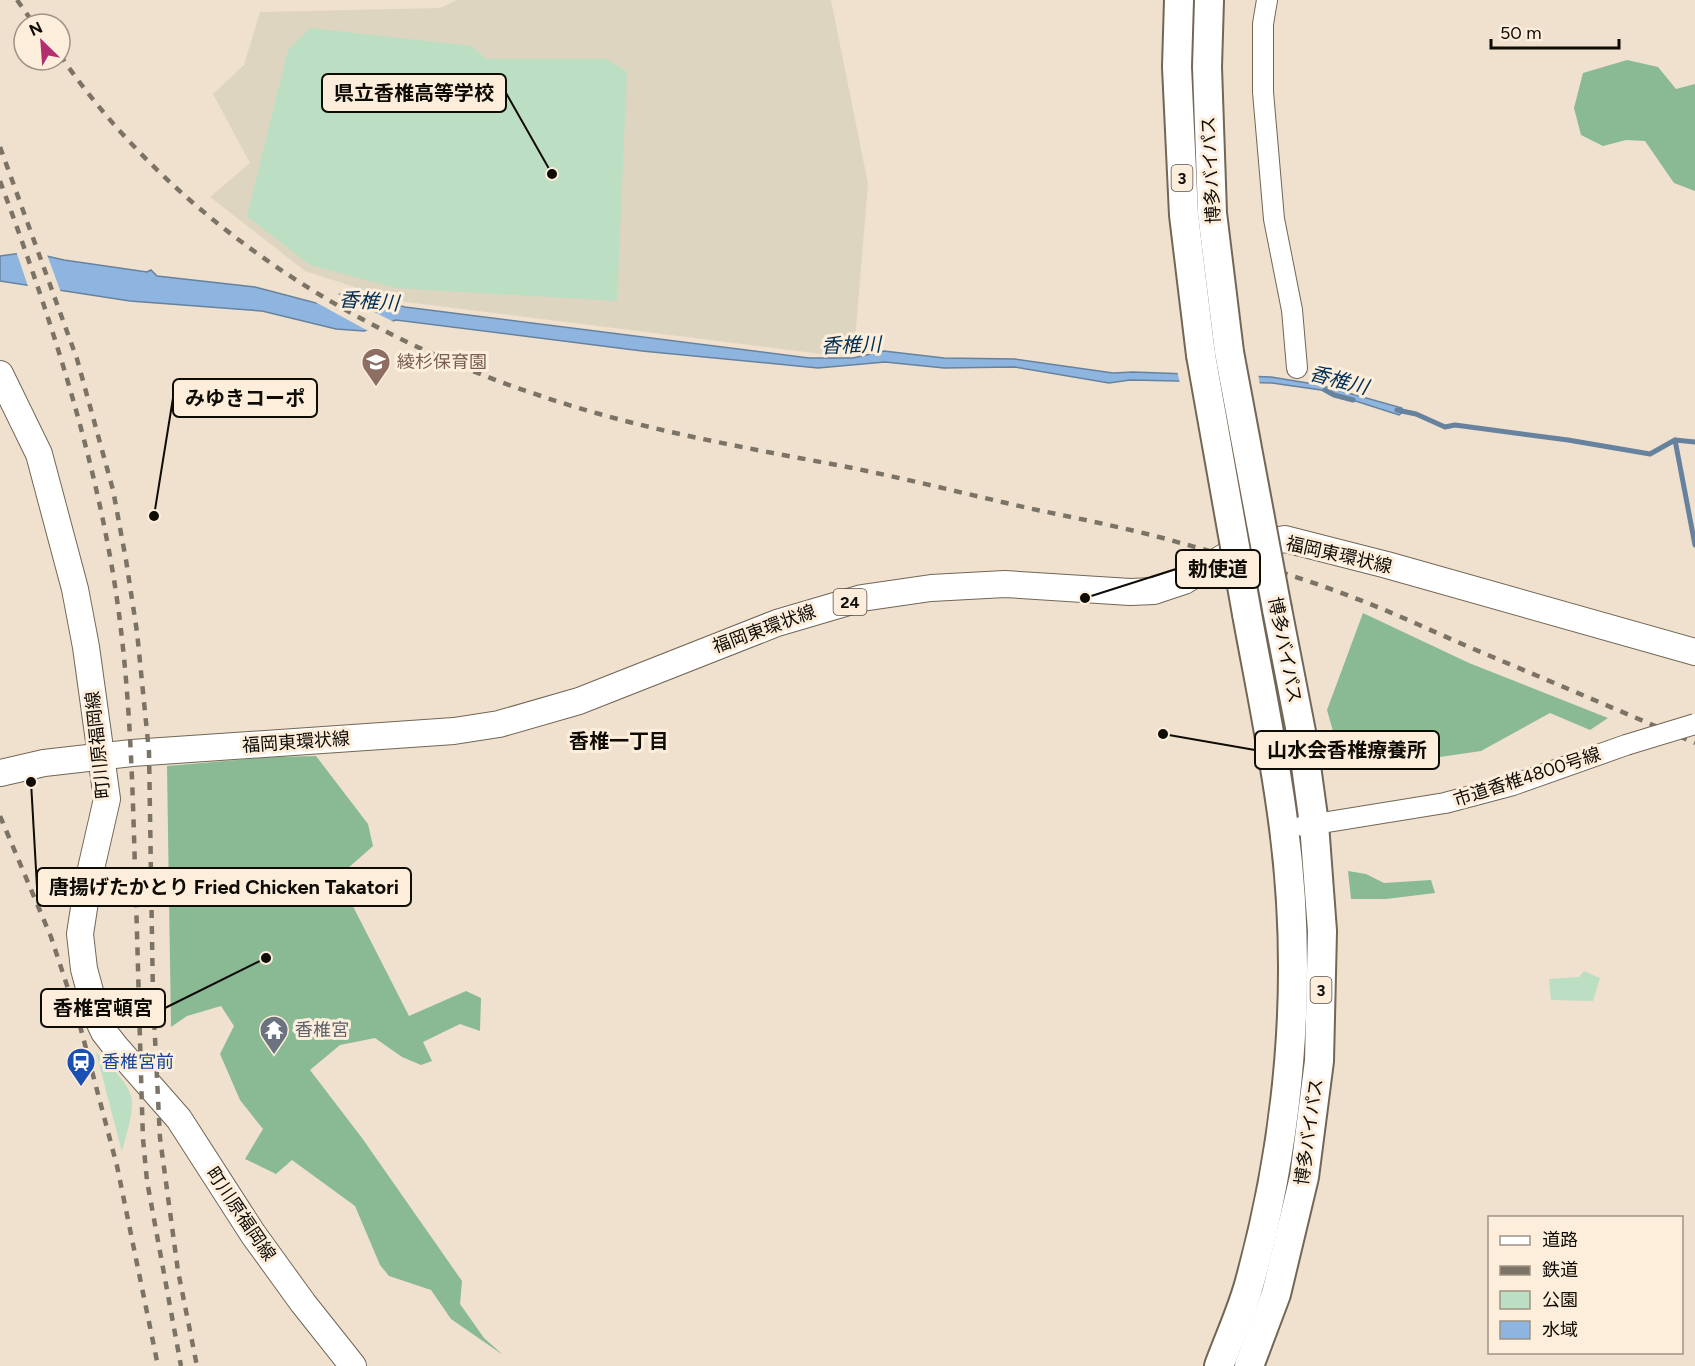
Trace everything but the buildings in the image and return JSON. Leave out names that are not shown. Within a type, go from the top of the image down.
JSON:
[{"type":"highway","name":"博多バイパス","points":[[1179,0],[1177,67],[1184,215],[1201,356],[1284,828],[1292,932],[1290,1059],[1276,1173],[1248,1287],[1219,1366]]},
{"type":"highway","name":"博多バイパス","points":[[1209,0],[1207,67],[1212,213],[1229,352],[1302,737],[1314,824],[1322,931],[1319,1061],[1304,1177],[1276,1294],[1249,1366]]},
{"type":"main road","name":"町川原福岡線","points":[[0,374],[39,454],[75,589],[102,756],[107,799],[88,882],[80,934],[84,969],[97,1017],[104,1032],[115,1046],[179,1119],[253,1234],[303,1303],[353,1366]]},
{"type":"main road","name":"福岡東環状線","points":[[0,773],[44,763],[102,756],[454,731],[499,724],[579,701],[777,622],[862,598],[931,588],[1005,584],[1130,592],[1154,591],[1184,581],[1208,565],[1241,549],[1285,539],[1695,652]]},
{"type":"street","points":[[1267,0],[1263,24],[1263,92],[1274,219],[1292,310],[1297,368]]},
{"type":"street","name":"市道香椎4800号線","points":[[1284,828],[1445,803],[1513,785],[1626,745],[1695,724]]},
{"type":"shaded area","points":[[457,0],[831,0],[868,184],[855,340],[837,356],[398,301],[305,271],[210,197],[250,163],[213,94],[244,65],[260,12],[440,8]]},
{"type":"green space","points":[[310,28],[472,46],[486,59],[607,59],[627,72],[617,301],[396,288],[310,265],[247,216],[288,50]]},
{"type":"green space","points":[[1627,60],[1658,67],[1676,89],[1695,84],[1695,191],[1674,183],[1645,141],[1626,140],[1603,146],[1581,135],[1574,108],[1583,73]]},
{"type":"green space","points":[[1363,613],[1469,663],[1608,718],[1590,730],[1550,713],[1481,751],[1406,762],[1340,756],[1327,710]]},
{"type":"green space","name":"香椎宮","points":[[316,756],[368,824],[373,846],[338,877],[409,1016],[466,991],[481,998],[480,1031],[460,1024],[423,1042],[432,1061],[421,1065],[402,1057],[375,1038],[340,1045],[310,1070],[362,1138],[462,1281],[460,1304],[484,1338],[503,1355],[451,1319],[431,1290],[389,1276],[380,1265],[355,1206],[292,1160],[276,1174],[245,1159],[263,1129],[240,1100],[220,1054],[234,1026],[221,1006],[187,1016],[171,1027],[167,766],[272,757]]},
{"type":"green space","points":[[1348,871],[1366,874],[1384,883],[1431,880],[1435,893],[1386,899],[1351,899]]},
{"type":"green space","points":[[1584,971],[1600,978],[1593,1001],[1551,1000],[1549,979],[1579,977]]},
{"type":"green space","points":[[96,1052],[121,1078],[131,1096],[131,1116],[122,1152]]},
{"type":"water","points":[[29,252],[64,260],[147,272],[151,270],[157,276],[255,287],[316,303],[343,293],[405,307],[809,358],[853,358],[884,351],[944,358],[1015,359],[1113,373],[1271,377],[1320,385],[1402,408],[1403,412],[1399,415],[1321,390],[1272,383],[1130,380],[1109,383],[1015,367],[944,368],[885,362],[818,368],[642,351],[396,320],[364,331],[336,329],[262,311],[130,301],[0,281],[0,256]]},
{"type":"pier","points":[[29,249],[46,252],[62,295],[29,289],[16,251]]},
{"type":"pier","points":[[336,293],[396,323],[370,332],[308,298],[316,300]]},
{"type":"pier","points":[[1177,370],[1258,373],[1260,386],[1180,384]]},
{"type":"waterway","name":"香椎川","points":[[1325,390],[1353,400]]},
{"type":"waterway","name":"香椎川","points":[[1397,410],[1416,414],[1445,427],[1455,425],[1650,454],[1675,440],[1695,442]]},
{"type":"waterway","points":[[1675,440],[1695,545]]},
{"type":"railway","points":[[17,0],[26,12]]},
{"type":"railway","points":[[72,71],[105,114],[156,169],[212,219],[272,264],[336,304],[402,340],[471,370],[578,408],[652,428],[912,481],[1117,527],[1262,566],[1382,609],[1695,743]]},
{"type":"railway","points":[[0,147],[77,359],[113,490],[126,560],[137,632],[149,752],[153,998],[160,1138],[178,1271],[197,1366]]},
{"type":"railway","points":[[0,181],[34,275],[78,417],[102,513],[117,600],[126,676],[131,753],[143,1139],[147,1181],[181,1366]]},
{"type":"railway","points":[[0,816],[51,937],[79,1022],[117,1166],[158,1366]]},
{"type":"place","name":"県立香椎高等学校","points":[[552,174]]},
{"type":"place","name":"綾杉保育園","points":[[376,388]]},
{"type":"place","name":"みゆきコーポ","points":[[154,516]]},
{"type":"place","name":"勅使道","points":[[1085,598]]},
{"type":"place","name":"山水会香椎療養所","points":[[1163,734]]},
{"type":"place","name":"唐揚げたかとり Fried Chicken Takatori","points":[[31,782]]},
{"type":"place","name":"香椎宮頓宮","points":[[266,958]]},
{"type":"place","name":"香椎宮","points":[[274,1056]]},
{"type":"place","name":"香椎宮前","points":[[81,1088]]},
{"type":"district","name":"香椎一丁目","points":[[619,741]]}]
